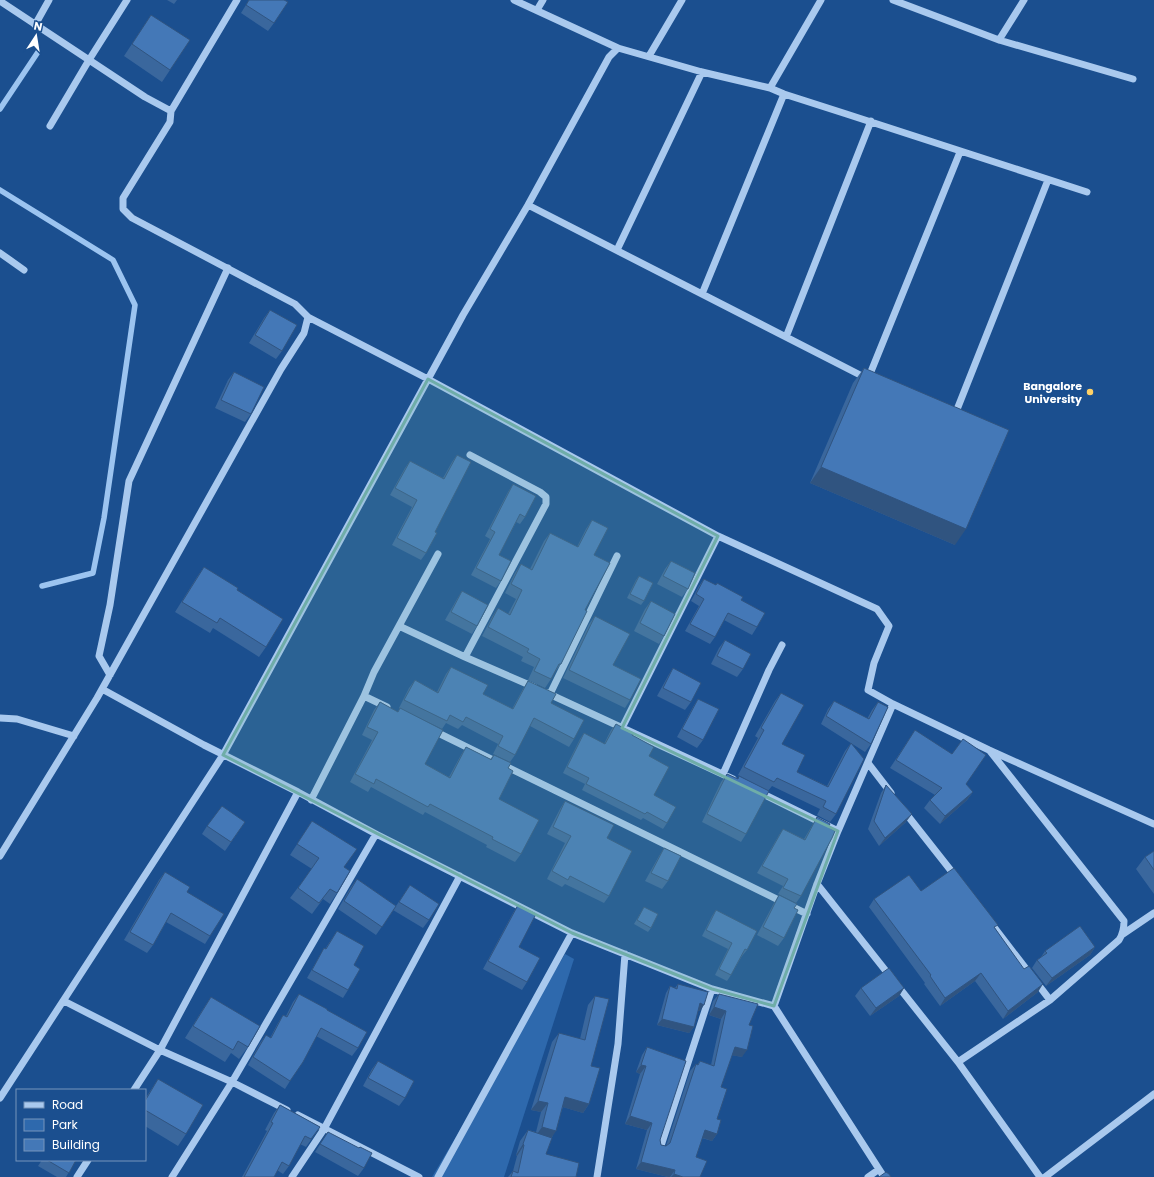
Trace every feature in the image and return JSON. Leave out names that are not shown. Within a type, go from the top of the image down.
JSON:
[{"type":"street","points":[[35,25],[49,0]]},
{"type":"street","points":[[50,126],[89,60],[128,0]]},
{"type":"street","points":[[236,0],[171,111],[170,122],[123,198],[123,209],[132,218],[295,304],[308,317],[428,379],[718,536],[877,609],[889,626],[874,663],[868,690],[893,704],[989,750],[1154,824]]},
{"type":"street","points":[[514,0],[618,48],[702,72],[770,88],[784,94],[871,121],[960,152],[1086,192]]},
{"type":"street","points":[[537,10],[543,0]]},
{"type":"street","points":[[649,56],[682,0]]},
{"type":"street","points":[[770,88],[822,0]]},
{"type":"street","points":[[893,0],[999,40],[1133,79]]},
{"type":"street","points":[[999,40],[1024,0]]},
{"type":"street","points":[[0,1],[145,97],[171,111]]},
{"type":"street","points":[[0,1098],[223,755],[471,301],[528,205],[609,57],[618,48]]},
{"type":"street","points":[[617,250],[702,72]]},
{"type":"street","points":[[702,294],[784,94]]},
{"type":"street","points":[[786,337],[871,121]]},
{"type":"street","points":[[528,205],[872,381],[960,152]]},
{"type":"street","points":[[942,414],[952,415],[958,407],[1048,180]]},
{"type":"street","points":[[0,253],[24,270]]},
{"type":"street","points":[[110,675],[99,656],[110,604],[129,481],[228,268]]},
{"type":"street","points":[[0,856],[110,675],[281,369],[304,333],[308,317]]},
{"type":"street","points":[[465,657],[546,504],[546,497],[540,492],[470,455]]},
{"type":"street","points":[[622,728],[718,536]]},
{"type":"street","points":[[311,800],[364,696],[374,672],[438,554]]},
{"type":"street","points":[[550,694],[617,556]]},
{"type":"street","points":[[399,626],[737,781]]},
{"type":"street","points":[[724,774],[769,670],[782,645]]},
{"type":"street","points":[[102,689],[223,755],[572,933],[712,989],[774,1006],[878,1170],[884,1177]]},
{"type":"street","points":[[364,696],[395,712]]},
{"type":"street","points":[[774,1006],[817,884],[838,831],[893,704]]},
{"type":"street","points":[[0,718],[16,719],[74,736]]},
{"type":"street","points":[[422,725],[807,914]]},
{"type":"street","points":[[958,1062],[1050,1000],[1119,940],[1122,934],[1124,921],[989,750]]},
{"type":"street","points":[[868,763],[896,800]]},
{"type":"street","points":[[750,788],[838,831]]},
{"type":"street","points":[[135,1089],[160,1050],[298,792]]},
{"type":"street","points":[[901,807],[959,881]]},
{"type":"street","points":[[172,1177],[232,1082],[376,834]]},
{"type":"street","points":[[292,1177],[324,1129],[460,876]]},
{"type":"street","points":[[817,884],[958,1062],[1040,1177]]},
{"type":"street","points":[[1122,934],[1154,913]]},
{"type":"street","points":[[988,919],[1050,1000]]},
{"type":"street","points":[[438,1177],[572,933]]},
{"type":"street","points":[[597,1177],[618,1044],[625,954]]},
{"type":"street","points":[[660,1149],[712,989]]},
{"type":"street","points":[[64,1001],[160,1050],[232,1082],[419,1177]]},
{"type":"street","points":[[1045,1177],[1154,1094]]},
{"type":"street","points":[[77,1177],[87,1161]]},
{"type":"street","points":[[868,1177],[878,1170]]},
{"type":"highlighted area","points":[[428,379],[718,536],[622,728],[838,831],[774,1006],[712,989],[572,933],[223,755]]},
{"type":"green space","points":[[565,954],[574,959],[504,1177],[432,1177]]},
{"type":"building","points":[[249,0],[284,0],[288,2],[274,23],[246,5]]},
{"type":"building","points":[[151,15],[190,40],[170,70],[132,44]]},
{"type":"building","points":[[270,310],[297,325],[282,351],[255,335]]},
{"type":"building","points":[[864,368],[1009,430],[966,529],[821,467]]},
{"type":"building","points":[[234,372],[264,387],[251,414],[221,400]]},
{"type":"building","points":[[457,455],[471,462],[435,532],[437,533],[426,553],[397,538],[417,500],[395,488],[410,461],[444,479]]},
{"type":"building","points":[[513,484],[536,496],[525,517],[520,514],[499,555],[511,561],[501,581],[476,568],[495,532],[490,529]]},
{"type":"building","points":[[592,520],[608,528],[594,555],[610,563],[585,610],[587,611],[561,664],[559,664],[551,679],[534,671],[540,659],[527,652],[529,649],[488,627],[498,608],[510,615],[522,590],[511,584],[521,564],[532,570],[550,533],[578,547]]},
{"type":"building","points":[[671,561],[695,573],[688,589],[663,576]]},
{"type":"building","points":[[204,567],[283,619],[266,647],[220,618],[217,623],[182,602]]},
{"type":"building","points":[[639,576],[653,583],[644,601],[630,594]]},
{"type":"building","points":[[704,579],[716,585],[717,583],[743,597],[741,600],[765,613],[757,627],[728,613],[715,637],[690,624],[704,599],[696,594]]},
{"type":"building","points":[[462,591],[488,605],[477,626],[451,612]]},
{"type":"building","points":[[651,601],[675,614],[664,636],[640,623]]},
{"type":"building","points":[[595,616],[630,634],[613,665],[641,679],[630,700],[569,670]]},
{"type":"building","points":[[725,640],[751,654],[743,669],[717,656]]},
{"type":"building","points":[[451,667],[488,685],[483,694],[513,709],[528,681],[556,694],[551,703],[584,720],[574,739],[534,718],[515,755],[498,746],[503,736],[466,717],[463,722],[450,715],[447,721],[404,700],[415,680],[438,693]]},
{"type":"building","points":[[673,668],[701,683],[691,702],[663,688]]},
{"type":"building","points":[[781,693],[804,705],[782,744],[805,755],[797,772],[828,787],[851,743],[864,759],[836,814],[823,807],[826,801],[777,778],[774,782],[744,767],[764,730],[761,728]]},
{"type":"building","points":[[698,699],[719,709],[703,740],[682,729]]},
{"type":"building","points":[[834,701],[869,719],[878,702],[888,707],[871,744],[826,716]]},
{"type":"building","points":[[380,702],[398,712],[400,708],[443,730],[425,764],[450,778],[466,747],[491,760],[494,755],[511,763],[508,768],[513,771],[499,799],[539,820],[521,854],[492,839],[493,837],[430,804],[428,807],[376,779],[374,784],[355,774],[378,732],[367,727]]},
{"type":"building","points":[[616,724],[654,747],[649,756],[669,767],[654,795],[676,807],[667,823],[647,812],[645,814],[586,784],[589,778],[567,767],[584,733],[605,744]]},
{"type":"building","points":[[915,730],[952,754],[963,739],[986,755],[966,784],[973,792],[945,816],[930,800],[942,788],[896,760]]},
{"type":"building","points":[[727,774],[738,779],[739,776],[769,791],[746,834],[707,814]]},
{"type":"building","points":[[886,785],[912,814],[885,838],[874,821]]},
{"type":"building","points":[[565,801],[614,825],[607,838],[632,851],[609,896],[570,876],[568,880],[552,871],[571,836],[553,827]]},
{"type":"building","points":[[222,806],[245,822],[231,842],[207,826]]},
{"type":"building","points":[[817,817],[830,824],[828,827],[835,831],[801,896],[783,888],[788,879],[762,866],[783,829],[805,840]]},
{"type":"building","points":[[312,821],[357,849],[344,867],[350,871],[337,893],[330,889],[319,903],[298,888],[319,858],[297,844]]},
{"type":"building","points":[[664,848],[681,856],[668,881],[651,873]]},
{"type":"building","points":[[1154,851],[1154,870],[1145,857]]},
{"type":"building","points":[[954,868],[998,925],[994,927],[1024,969],[1029,966],[1043,984],[1008,1011],[981,973],[945,998],[930,976],[931,975],[874,899],[909,875],[921,891]]},
{"type":"building","points":[[165,872],[190,887],[187,892],[224,914],[210,936],[171,913],[153,945],[130,932]]},
{"type":"building","points":[[357,879],[396,906],[382,927],[344,901]]},
{"type":"building","points":[[410,885],[439,904],[429,920],[399,902]]},
{"type":"building","points":[[779,895],[797,904],[794,908],[798,910],[784,938],[763,927]]},
{"type":"building","points":[[518,905],[536,914],[519,947],[540,958],[527,982],[488,961]]},
{"type":"building","points":[[644,907],[658,914],[651,928],[637,920]]},
{"type":"building","points":[[716,910],[757,931],[731,975],[719,969],[732,943],[706,930]]},
{"type":"building","points":[[1080,926],[1095,947],[1052,978],[1037,960],[1047,953],[1045,951]]},
{"type":"building","points":[[337,931],[364,946],[354,965],[360,969],[348,990],[312,970],[324,948],[326,949]]},
{"type":"building","points":[[889,968],[904,988],[876,1008],[861,988]]},
{"type":"building","points":[[678,984],[708,992],[704,1005],[700,1003],[694,1027],[662,1019],[670,986],[677,989]]},
{"type":"building","points":[[299,994],[367,1032],[358,1048],[321,1028],[303,1062],[290,1081],[253,1057],[266,1035],[271,1038],[283,1015],[287,1017]]},
{"type":"building","points":[[719,994],[758,1004],[749,1025],[753,1026],[747,1050],[735,1047],[721,1087],[727,1089],[717,1119],[721,1120],[717,1134],[705,1130],[696,1157],[707,1161],[700,1177],[683,1177],[674,1174],[675,1170],[641,1162],[652,1123],[630,1116],[646,1066],[641,1065],[647,1047],[686,1061],[660,1140],[661,1145],[666,1146],[670,1143],[696,1064],[698,1065],[700,1061],[714,1066],[726,1011],[714,1007]]},
{"type":"building","points":[[595,996],[609,999],[591,1066],[600,1068],[589,1104],[565,1097],[556,1131],[542,1127],[548,1103],[538,1101],[559,1033],[585,1040]]},
{"type":"building","points":[[211,997],[260,1026],[248,1047],[238,1041],[233,1050],[193,1026]]},
{"type":"building","points":[[378,1061],[414,1081],[405,1098],[368,1078]]},
{"type":"building","points":[[158,1079],[203,1105],[186,1134],[146,1111],[146,1099]]},
{"type":"building","points":[[280,1105],[320,1127],[311,1139],[305,1136],[289,1166],[282,1162],[274,1177],[244,1177],[273,1123],[271,1122]]},
{"type":"building","points":[[528,1130],[552,1138],[546,1154],[579,1163],[576,1177],[511,1177],[513,1171],[518,1173],[523,1144]]},
{"type":"building","points":[[328,1132],[372,1153],[364,1168],[320,1144]]},
{"type":"building","points":[[49,1161],[75,1161],[69,1173]]},
{"type":"building","points":[[886,1172],[891,1177],[879,1177]]},
{"type":"waterway","points":[[0,109],[38,52]]},
{"type":"waterway","points":[[0,190],[113,260],[135,305],[104,518],[93,573],[42,586]]},
{"type":"place","name":"Bangalore University","points":[[1090,392]]}]
